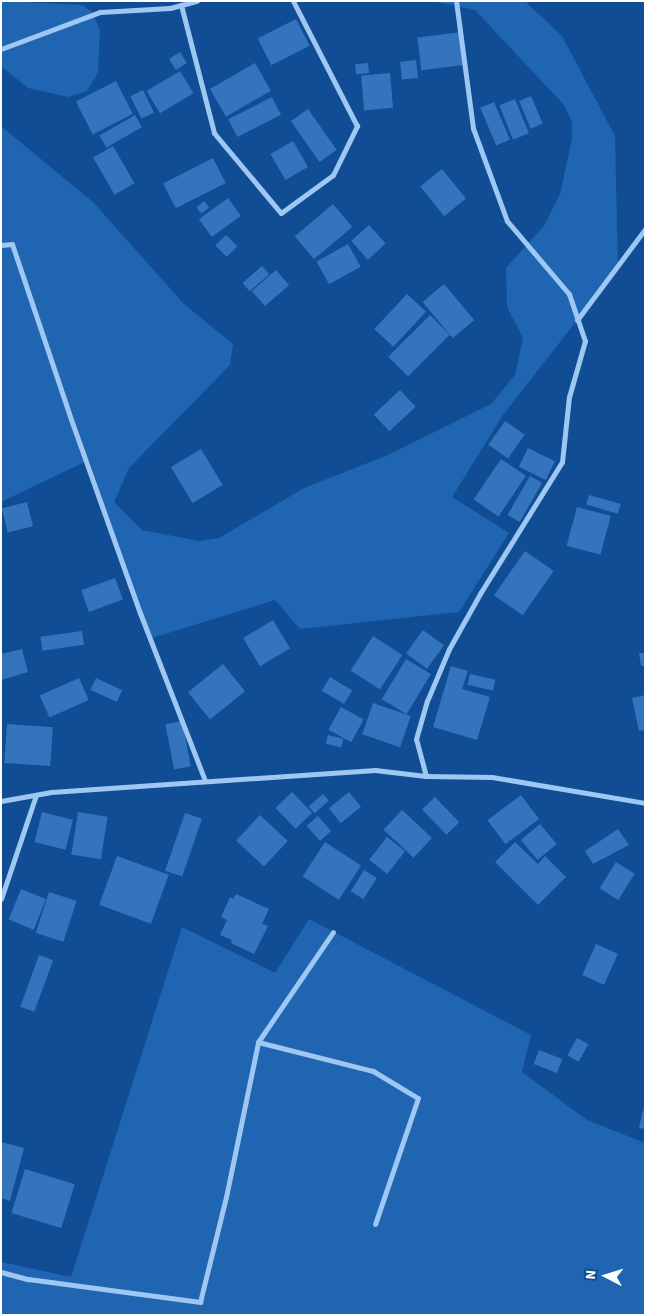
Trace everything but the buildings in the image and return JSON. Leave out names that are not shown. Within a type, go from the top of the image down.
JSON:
[{"type":"street","points":[[1,49],[100,12],[170,8],[197,1]]},
{"type":"street","points":[[181,5],[214,133],[280,212],[333,175],[357,126],[293,1]]},
{"type":"street","points":[[426,776],[416,739],[427,701],[449,649],[481,592],[562,462],[569,397],[585,341],[569,294],[507,221],[473,128],[456,1]]},
{"type":"street","points":[[577,320],[645,228]]},
{"type":"street","points":[[1,246],[12,244],[73,425],[130,585],[205,781]]},
{"type":"street","points":[[1,801],[51,792],[375,770],[426,776],[492,776],[645,803]]},
{"type":"street","points":[[1,899],[36,794]]},
{"type":"street","points":[[1,1272],[28,1279],[200,1302],[226,1197],[258,1042],[333,932]]},
{"type":"street","points":[[258,1042],[373,1071],[418,1098],[375,1224]]},
{"type":"shaded area","points":[[1,1],[83,5],[92,12],[100,30],[98,73],[87,91],[68,97],[28,88],[1,66]]},
{"type":"shaded area","points":[[433,1],[525,1],[562,36],[615,136],[618,268],[503,415],[452,497],[509,533],[459,612],[300,629],[275,600],[149,639],[89,460],[1,502],[1,126],[94,203],[184,304],[233,344],[230,365],[129,468],[114,502],[142,530],[199,541],[219,538],[304,488],[388,455],[491,404],[515,375],[523,338],[507,307],[506,268],[544,226],[560,194],[572,139],[572,122],[564,105],[475,10]]},
{"type":"shaded area","points":[[309,919],[531,1035],[522,1072],[587,1120],[645,1143],[645,1315],[1,1315],[1,1262],[71,1277],[182,927],[275,973]]}]
